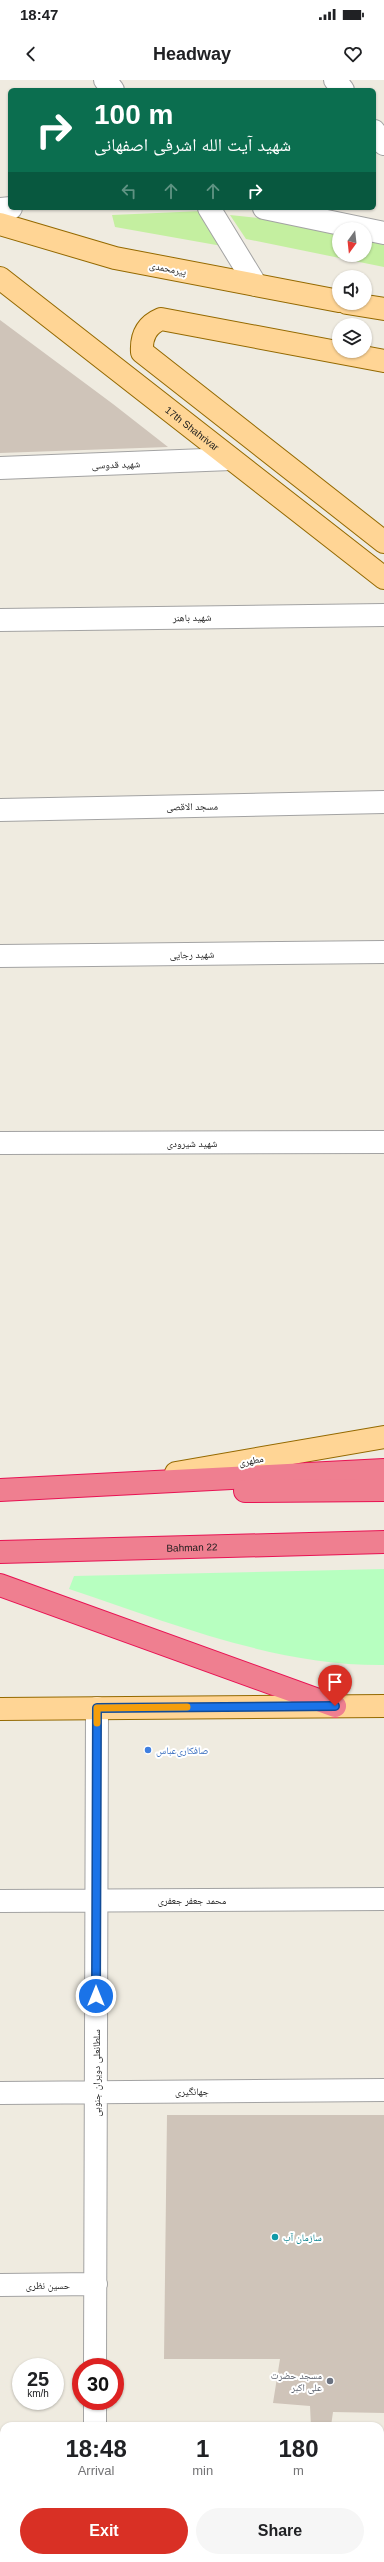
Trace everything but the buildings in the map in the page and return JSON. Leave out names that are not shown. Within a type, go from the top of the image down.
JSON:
[{"type":"highway","points":[[0,1490],[384,1470]]},
{"type":"highway","points":[[0,1493],[384,1490]]},
{"type":"highway","name":"Bahman 22","points":[[0,1552],[384,1542]]},
{"type":"highway","points":[[0,1585],[335,1706]]},
{"type":"main road","name":"پیرمحمدی","points":[[0,224],[115,258],[332,300]]},
{"type":"main road","name":"17th Shahrivar","points":[[3,285],[384,578]]},
{"type":"main road","points":[[372,307],[384,309]]},
{"type":"main road","points":[[384,361],[161,319],[152,323],[145,331],[142,343],[142,352],[384,542]]},
{"type":"main road","name":"مطهری","points":[[119,1483],[384,1437]]},
{"type":"main road","points":[[0,1709],[384,1706]]},
{"type":"street","points":[[105,80],[111,88]]},
{"type":"street","points":[[335,80],[341,88]]},
{"type":"street","points":[[376,134],[384,144]]},
{"type":"street","points":[[210,210],[256,285]]},
{"type":"street","points":[[274,210],[384,233]]},
{"type":"street","name":"شهید قدوسی","points":[[0,468],[231,459]]},
{"type":"street","name":"شهید باهنر","points":[[0,620],[384,615]]},
{"type":"street","name":"مسجد الاقصی","points":[[0,810],[384,802]]},
{"type":"street","name":"شهید رجایی","points":[[0,956],[384,952]]},
{"type":"street","name":"شهید شیرودی","points":[[0,1143],[384,1142]]},
{"type":"street","name":"سلطانعلی دویران جنوبی","points":[[95,2358],[97,1708]]},
{"type":"street","name":"محمد جعفر جعفری","points":[[0,1901],[384,1900]]},
{"type":"street","name":"جهانگیری","points":[[0,2093],[384,2090]]},
{"type":"street","name":"حسین نظری","points":[[0,2285],[96,2284]]},
{"type":"street","points":[[95,2410],[95,2422]]},
{"type":"green space","points":[[202,211],[222,246],[115,227],[112,215]]},
{"type":"green space","points":[[230,215],[267,219],[332,231],[332,256],[246,239]]},
{"type":"green space","points":[[372,238],[384,241],[384,267],[359,262],[372,262]]},
{"type":"green space","points":[[384,1569],[384,1665],[343,1663],[303,1658],[263,1650],[185,1628],[69,1589],[74,1576]]},
{"type":"slow traffic","points":[[97,1723],[97,1708],[187,1707]]},
{"type":"place","name":"صافکاری‌عباس","points":[[148,1750]]},
{"type":"place","name":"سازمان آب","points":[[275,2237]]},
{"type":"place","name":"مسجد حضرت علی اکبر","points":[[330,2381]]},
{"type":"route","points":[[96,1996],[97,1708],[335,1706]]}]
